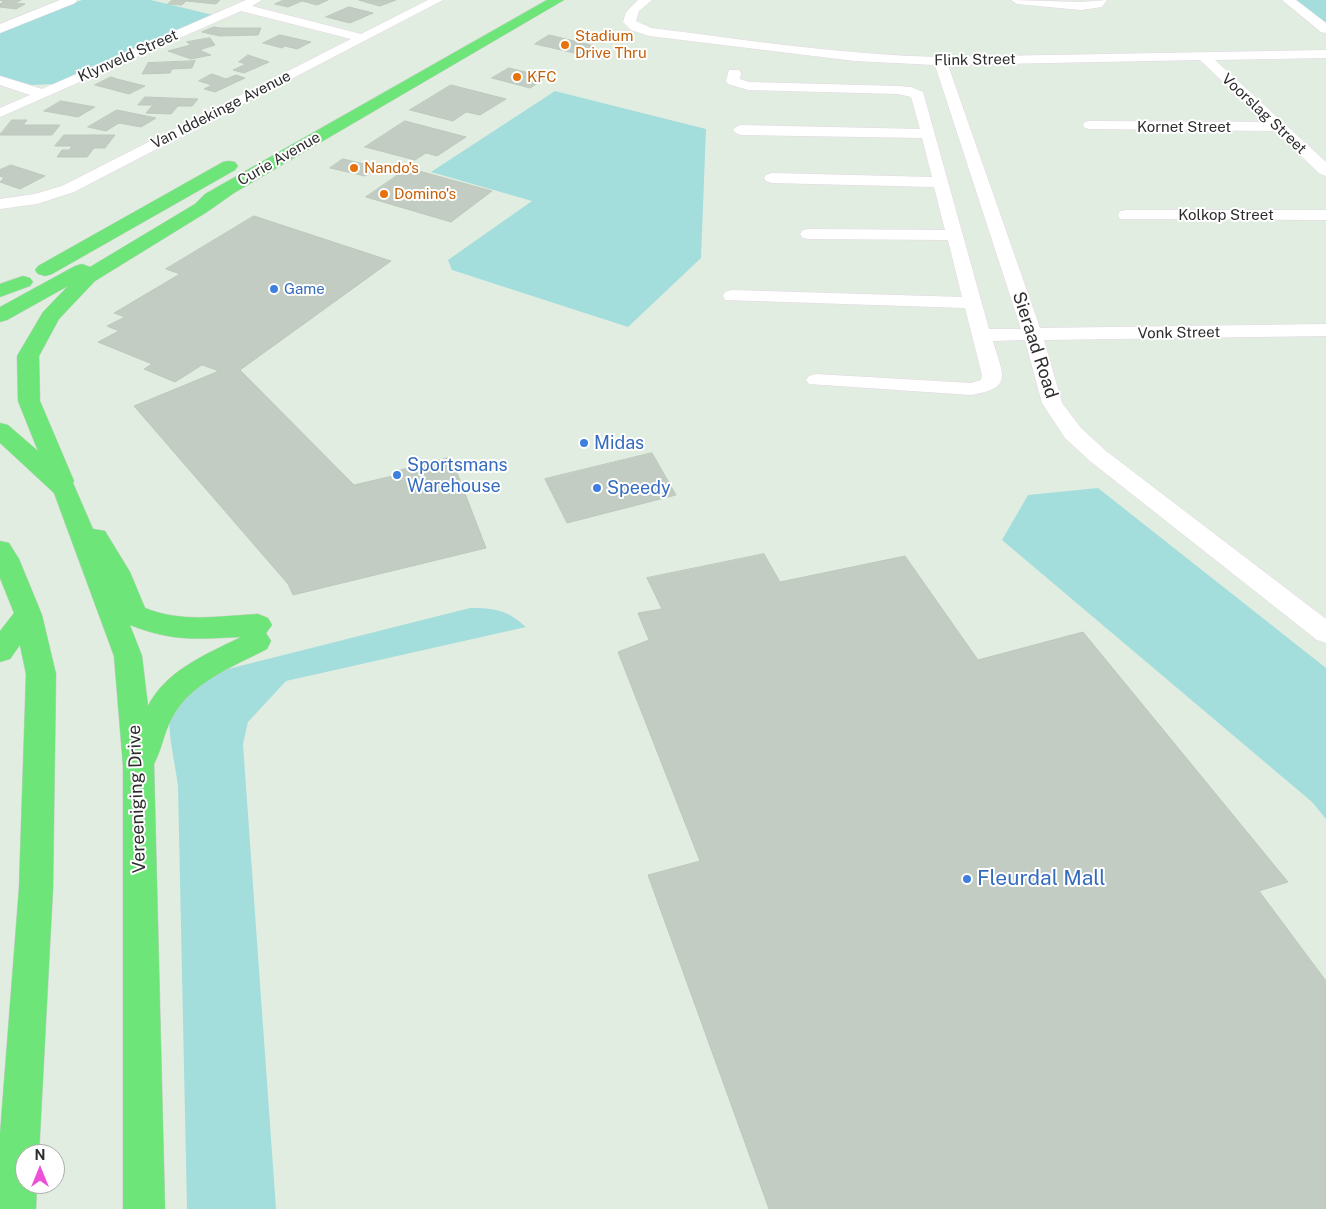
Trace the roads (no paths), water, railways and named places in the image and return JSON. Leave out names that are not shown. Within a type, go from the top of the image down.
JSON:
[{"type":"main road","name":"Curie Avenue","points":[[0,316],[227,189],[557,0]]},
{"type":"main road","name":"Curie Avenue","points":[[0,296],[240,160]]},
{"type":"main road","points":[[139,766],[156,719],[170,697],[203,669],[257,633],[184,629],[159,625],[134,615],[118,572],[65,489],[29,400],[28,356],[50,316],[88,277],[201,208],[227,189]]},
{"type":"main road","points":[[0,291],[23,282]]},
{"type":"main road","name":"Vereeniging Drive","points":[[0,430],[65,489],[128,656],[139,766],[144,1209]]},
{"type":"main road","points":[[0,550],[6,559],[28,615],[41,674],[36,878],[15,1209]]},
{"type":"main road","points":[[0,651],[28,615]]},
{"type":"street","points":[[0,28],[71,0]]},
{"type":"street","name":"Klynveld Street","points":[[0,113],[256,0]]},
{"type":"street","name":"Van Iddekinge Avenue","points":[[0,204],[37,199],[68,189],[437,0]]},
{"type":"street","name":"Flink Street","points":[[646,0],[637,6],[630,15],[629,22],[636,27],[658,33],[874,59],[940,61],[1326,54]]},
{"type":"street","points":[[1016,0],[1081,6],[1098,4],[1101,0]]},
{"type":"street","points":[[1288,0],[1326,29]]},
{"type":"street","points":[[239,7],[363,38]]},
{"type":"street","name":"Voorslag Street","points":[[1203,56],[1326,171]]},
{"type":"street","name":"Sieraad Road","points":[[940,61],[1033,335],[1052,403],[1073,433],[1098,456],[1326,633]]},
{"type":"street","points":[[734,73],[733,81],[748,86],[911,91],[918,95],[992,375],[991,383],[984,387],[953,388],[816,380]]},
{"type":"street","points":[[0,80],[42,94]]},
{"type":"street","name":"Kornet Street","points":[[1090,125],[1111,127],[1279,127]]},
{"type":"street","points":[[741,130],[928,134]]},
{"type":"street","points":[[772,178],[941,182]]},
{"type":"street","name":"Kolkop Street","points":[[1126,215],[1326,215]]},
{"type":"street","points":[[809,234],[955,235]]},
{"type":"street","points":[[732,296],[973,303]]},
{"type":"street","name":"Vonk Street","points":[[981,335],[1326,330]]},
{"type":"place","name":"Stadium Drive Thru","points":[[565,45]]},
{"type":"place","name":"KFC","points":[[517,77]]},
{"type":"place","name":"Nando's","points":[[354,168]]},
{"type":"place","name":"Domino's","points":[[384,194]]},
{"type":"place","name":"Game","points":[[274,289]]},
{"type":"place","name":"Midas","points":[[584,443]]},
{"type":"place","name":"Sportsmans Warehouse","points":[[397,475]]},
{"type":"place","name":"Speedy","points":[[597,488]]},
{"type":"place","name":"Fleurdal Mall","points":[[967,879]]}]
